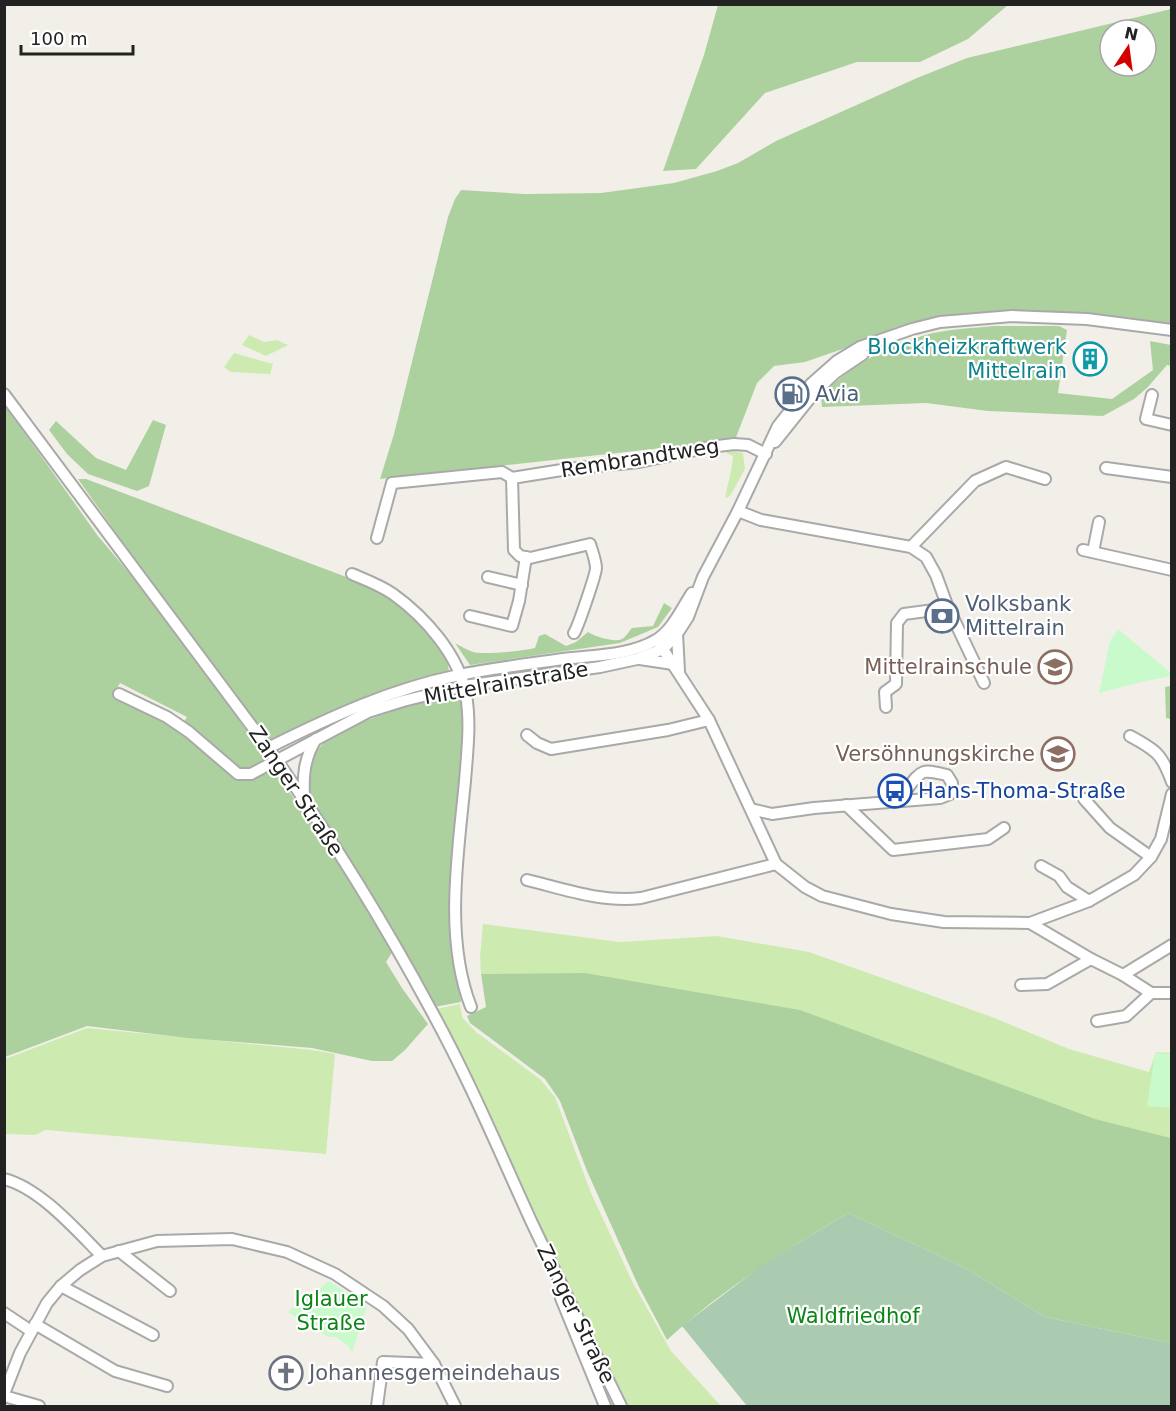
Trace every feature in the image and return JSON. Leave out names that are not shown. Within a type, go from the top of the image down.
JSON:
[{"type":"street","name":"Mittelrainstraße","points":[[660,644],[703,577],[738,511],[778,426],[811,384],[837,362],[860,347],[940,322],[1012,316],[1087,319],[1172,330]]},
{"type":"street","name":"Zanger Straße","points":[[4,394],[277,760],[371,903],[432,1011],[479,1104],[532,1222],[621,1407]]},
{"type":"street","points":[[1152,395],[1146,419],[1172,425]]},
{"type":"street","name":"Rembrandtweg","points":[[378,538],[392,483],[502,472],[512,478],[568,469],[639,462],[734,444],[748,445],[766,454]]},
{"type":"street","points":[[911,547],[975,481],[1006,467],[1045,479]]},
{"type":"street","points":[[1106,468],[1172,477]]},
{"type":"street","points":[[512,478],[514,550],[520,556],[530,558],[590,544],[596,569],[583,606],[580,623],[574,633]]},
{"type":"street","points":[[738,511],[761,520],[911,547],[926,557],[984,683]]},
{"type":"street","points":[[1099,522],[1088,551],[1172,570]]},
{"type":"street","points":[[470,616],[512,626],[526,557]]},
{"type":"street","points":[[352,574],[393,594],[411,609],[448,650],[467,696],[468,743],[456,895],[462,985],[471,1007]]},
{"type":"street","points":[[489,577],[522,585]]},
{"type":"street","name":"Mittelrainstraße","points":[[268,748],[368,701],[409,688],[600,667],[637,659],[677,634],[687,617],[703,577]]},
{"type":"street","points":[[886,708],[885,692],[896,684],[897,623],[904,614],[949,608]]},
{"type":"street","points":[[676,668],[677,634]]},
{"type":"street","name":"Mittelrainstraße","points":[[119,694],[167,717],[189,732],[238,774],[251,774],[368,712],[462,681],[660,644]]},
{"type":"street","points":[[660,644],[709,720],[777,864],[805,887],[822,896],[891,914],[944,922],[1030,923],[1089,901],[1134,875],[1151,858],[1161,839],[1172,794]]},
{"type":"street","points":[[637,659],[658,660],[676,668]]},
{"type":"street","points":[[527,735],[537,743],[551,749],[668,730],[709,720]]},
{"type":"street","points":[[1130,736],[1152,748],[1165,762],[1172,782]]},
{"type":"street","points":[[304,799],[304,767],[307,755],[317,739]]},
{"type":"street","points":[[751,809],[772,814],[790,810],[893,802],[947,796],[952,789],[951,778],[941,774],[923,772],[917,775],[893,802]]},
{"type":"street","points":[[1084,799],[1110,828],[1151,858]]},
{"type":"street","points":[[846,806],[892,850],[988,839],[1004,828]]},
{"type":"street","points":[[527,880],[606,898],[626,900],[777,864]]},
{"type":"street","points":[[1041,866],[1059,876],[1066,887],[1089,901]]},
{"type":"street","points":[[1030,923],[1151,993],[1172,993]]},
{"type":"street","points":[[1123,975],[1172,945]]},
{"type":"street","points":[[1021,985],[1047,984],[1091,959]]},
{"type":"street","points":[[1097,1021],[1126,1016],[1151,993]]},
{"type":"street","points":[[4,1179],[16,1182],[57,1210],[102,1256]]},
{"type":"street","name":"Zanger Straße","points":[[532,1222],[605,1407]]},
{"type":"street","points":[[39,1407],[4,1395],[33,1327],[47,1303],[61,1286],[102,1256],[157,1240],[232,1239],[287,1252],[335,1274],[383,1305],[408,1329],[434,1364],[454,1407]]},
{"type":"street","points":[[119,1251],[170,1291]]},
{"type":"street","points":[[61,1286],[153,1335]]},
{"type":"street","points":[[4,1313],[115,1371],[167,1386]]},
{"type":"street","points":[[377,1407],[383,1362],[434,1364]]},
{"type":"green space","points":[[718,4],[1008,5],[968,39],[920,62],[857,62],[765,93],[696,169],[663,171],[704,55]]},
{"type":"green space","points":[[1171,9],[1171,325],[1096,314],[991,311],[939,318],[895,328],[805,362],[774,366],[757,383],[735,440],[380,479],[394,434],[448,217],[461,190],[525,194],[601,193],[674,183],[738,163],[776,141],[967,58],[1098,27],[1098,78],[1158,78],[1158,18],[1134,18]]},
{"type":"green space","points":[[993,326],[1059,326],[1067,330],[1058,393],[1112,399],[1153,370],[1150,341],[1171,345],[1171,366],[1167,365],[1134,399],[1103,416],[988,411],[926,403],[822,407],[821,395],[859,364],[886,349],[933,333]]},
{"type":"green space","points":[[249,335],[264,342],[277,340],[288,345],[266,356],[242,345]]},
{"type":"green space","points":[[234,353],[273,364],[270,374],[231,372],[224,367]]},
{"type":"green space","points":[[4,404],[98,536],[167,618],[321,837],[393,951],[386,962],[428,1024],[392,1061],[372,1061],[312,1048],[187,1038],[87,1026],[5,1057]],"holes":[[[120,683],[187,717],[180,728],[113,696]]]},
{"type":"green space","points":[[153,420],[166,425],[149,486],[137,491],[88,474],[67,454],[49,430],[56,421],[96,458],[126,470]]},
{"type":"green space","points":[[731,450],[743,453],[745,469],[730,496],[725,498],[733,456],[726,453]]},
{"type":"green space","points":[[78,479],[86,479],[381,590],[415,617],[446,654],[449,672],[368,699],[270,740],[164,601]]},
{"type":"green space","points":[[664,603],[672,608],[658,627],[620,643],[470,665],[455,643],[473,652],[485,653],[535,648],[539,636],[545,634],[566,646],[576,642],[588,632],[604,638],[619,640],[625,637],[632,628],[653,626]]},
{"type":"green space","points":[[1118,629],[1171,673],[1171,676],[1099,693],[1110,641]]},
{"type":"green space","points":[[1172,686],[1171,719],[1166,718],[1165,687]]},
{"type":"green space","points":[[448,692],[460,696],[466,707],[455,960],[461,1002],[434,1007],[393,930],[346,859],[310,800],[305,787],[311,757],[328,738],[353,725]]},
{"type":"green space","points":[[483,924],[620,942],[717,936],[809,952],[992,1017],[1069,1049],[1149,1072],[1156,1052],[1171,1053],[1171,1138],[494,975],[481,974]]},
{"type":"green space","points":[[585,973],[800,1010],[1095,1119],[1171,1138],[1171,1343],[1045,1317],[967,1269],[848,1213],[731,1288],[667,1340],[638,1285],[587,1171],[560,1101],[545,1079],[470,1023],[467,1016],[486,1007],[481,974]]},
{"type":"green space","points":[[460,1004],[462,1017],[476,1032],[540,1079],[555,1097],[591,1193],[633,1283],[671,1351],[721,1406],[627,1406],[623,1402],[436,1009]]},
{"type":"green space","points":[[87,1028],[335,1054],[326,1154],[46,1130],[35,1135],[5,1134],[5,1059]]},
{"type":"green space","points":[[1155,1053],[1171,1054],[1171,1108],[1147,1106]]},
{"type":"green space","name":"Waldfriedhof","points":[[848,1213],[967,1269],[1045,1317],[1171,1343],[1171,1406],[747,1406],[682,1326],[764,1264]]},
{"type":"green space","name":"Iglauer Straße","points":[[329,1281],[367,1306],[352,1353],[349,1347],[336,1337],[328,1337],[288,1312]]},
{"type":"place","name":"Blockheizkraftwerk Mittelrain","points":[[1090,359]]},
{"type":"place","name":"Avia","points":[[792,394]]},
{"type":"place","name":"Volksbank Mittelrain","points":[[942,616]]},
{"type":"place","name":"Mittelrainschule","points":[[1055,667]]},
{"type":"place","name":"Versöhnungskirche","points":[[1058,754]]},
{"type":"place","name":"Hans-Thoma-Straße","points":[[895,791]]},
{"type":"place","name":"Johannesgemeindehaus","points":[[286,1373]]}]
